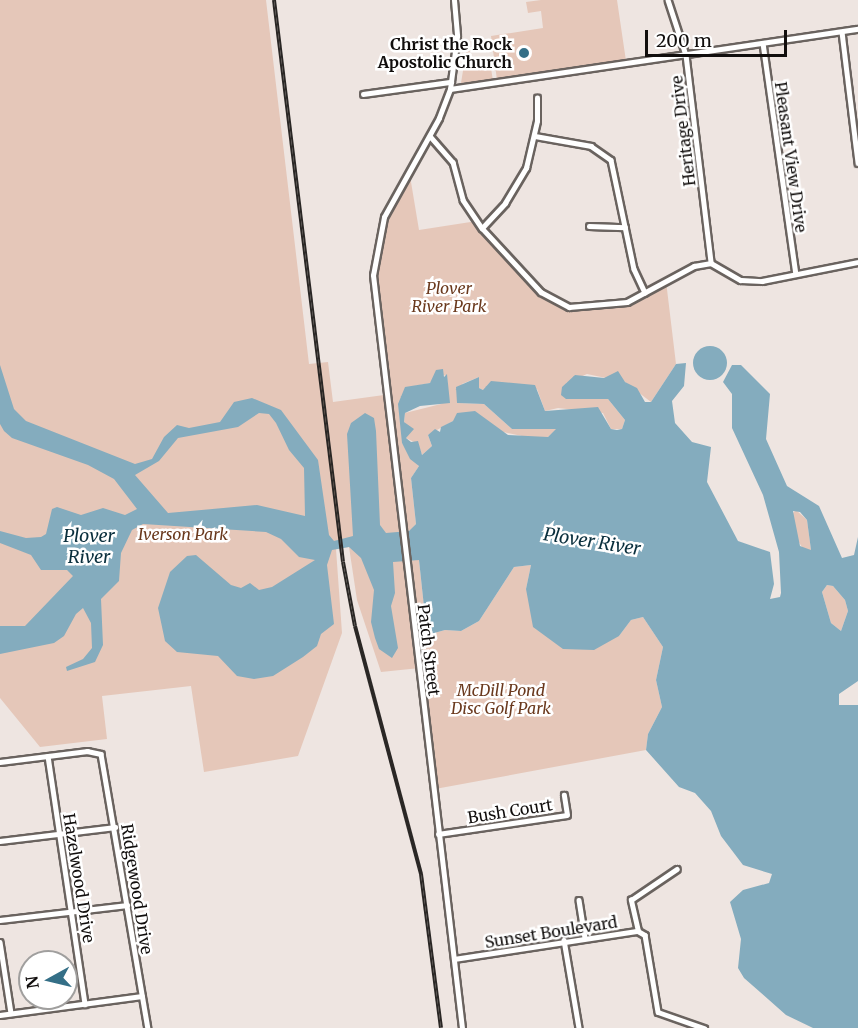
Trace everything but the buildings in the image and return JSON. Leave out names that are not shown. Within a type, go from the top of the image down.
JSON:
[{"type":"street","name":"Patch Street","points":[[454,0],[457,36],[450,89],[430,136],[384,217],[373,275],[405,566],[462,1028]]},
{"type":"street","name":"Heritage Drive","points":[[668,0],[686,54],[711,263]]},
{"type":"street","points":[[450,89],[858,29]]},
{"type":"street","points":[[842,32],[858,163]]},
{"type":"street","name":"Pleasant View Drive","points":[[763,43],[796,274]]},
{"type":"street","points":[[363,94],[451,82]]},
{"type":"street","points":[[482,228],[517,186],[535,136],[537,98]]},
{"type":"street","points":[[430,136],[453,162],[463,200],[482,228],[541,292],[569,307],[618,304],[694,266],[711,263],[741,280],[762,281],[858,262]]},
{"type":"street","points":[[535,136],[591,146],[607,156],[617,176],[633,269],[645,292]]},
{"type":"street","points":[[589,226],[625,227]]},
{"type":"street","name":"Ridgewood Drive","points":[[48,756],[87,751],[100,754],[115,827],[148,1028]]},
{"type":"street","points":[[0,762],[48,756]]},
{"type":"street","name":"Hazelwood Drive","points":[[48,756],[85,1004]]},
{"type":"street","name":"Bush Court","points":[[438,834],[567,815],[564,795]]},
{"type":"street","points":[[0,841],[115,827]]},
{"type":"street","name":"Sunset Boulevard","points":[[454,959],[564,940],[638,931],[631,900],[677,869]]},
{"type":"street","points":[[579,900],[585,937]]},
{"type":"street","points":[[0,920],[127,904]]},
{"type":"street","points":[[638,931],[645,935],[658,1012],[704,1028]]},
{"type":"street","points":[[564,940],[579,1028]]},
{"type":"street","points":[[0,942],[11,1013]]},
{"type":"street","points":[[0,1015],[142,996]]},
{"type":"green space","points":[[0,0],[266,0],[309,364],[328,362],[333,402],[384,395],[373,296],[378,235],[409,170],[419,230],[477,221],[541,292],[569,307],[627,302],[666,281],[676,364],[651,402],[625,382],[587,374],[566,383],[566,399],[608,399],[625,420],[622,429],[611,429],[603,413],[558,408],[545,411],[537,389],[483,390],[479,388],[479,377],[462,384],[457,403],[484,404],[512,429],[557,429],[548,437],[531,438],[453,421],[428,435],[432,446],[422,455],[418,444],[406,438],[410,429],[404,422],[405,413],[441,404],[448,396],[447,376],[443,375],[436,376],[430,383],[405,388],[402,443],[419,466],[411,478],[416,524],[410,531],[403,525],[407,559],[419,560],[427,635],[445,630],[461,631],[479,621],[514,567],[531,565],[526,589],[619,636],[631,620],[643,617],[663,647],[656,680],[662,707],[648,734],[646,750],[435,789],[420,668],[381,672],[357,600],[349,547],[336,549],[342,633],[298,756],[204,772],[191,686],[102,696],[107,739],[40,747],[0,698]]},
{"type":"green space","points":[[617,0],[626,61],[497,80],[491,36],[543,28],[541,11],[528,13],[526,2]]},
{"type":"green space","points":[[468,40],[472,70],[491,68],[493,81],[461,83]]},
{"type":"green space","points":[[796,510],[807,520],[811,550],[804,550],[798,541],[791,515]]},
{"type":"green space","points":[[827,585],[833,586],[845,600],[848,611],[841,631],[831,623],[822,592]]},
{"type":"water","points":[[710,346],[722,351],[727,363],[722,375],[710,380],[698,375],[693,363],[698,351]]},
{"type":"water","name":"Plover River","points":[[686,363],[684,386],[672,401],[675,423],[692,442],[711,447],[707,482],[738,541],[770,552],[774,584],[770,599],[780,597],[781,593],[779,552],[763,495],[732,428],[732,394],[723,382],[732,365],[741,365],[770,394],[766,439],[787,486],[819,506],[842,558],[854,555],[858,537],[858,681],[839,694],[839,705],[858,705],[858,1028],[813,1028],[786,1015],[744,978],[738,968],[741,939],[730,902],[743,890],[769,883],[772,874],[743,865],[721,836],[711,811],[695,793],[679,787],[646,750],[648,734],[662,707],[656,680],[663,647],[643,617],[631,620],[619,636],[594,650],[563,649],[533,627],[526,589],[531,565],[514,567],[479,621],[461,631],[445,630],[427,635],[419,560],[393,562],[395,593],[391,606],[398,648],[392,658],[379,649],[375,638],[371,622],[374,590],[361,558],[349,547],[332,550],[327,565],[334,624],[321,634],[317,646],[303,657],[273,676],[254,679],[237,676],[218,656],[177,652],[165,641],[158,608],[170,572],[187,556],[196,555],[231,585],[241,588],[250,583],[259,590],[272,587],[315,560],[299,557],[281,539],[266,532],[143,524],[132,530],[121,553],[119,581],[101,599],[103,645],[95,662],[67,671],[66,667],[83,659],[92,648],[91,623],[83,608],[76,614],[64,636],[54,643],[0,654],[0,626],[25,626],[73,576],[67,570],[41,570],[31,555],[0,543],[0,531],[26,538],[41,537],[46,534],[52,509],[57,507],[81,515],[103,508],[125,515],[137,509],[114,479],[88,465],[12,438],[4,431],[0,424],[0,365],[14,409],[26,421],[135,464],[152,459],[164,437],[177,425],[189,428],[220,422],[234,402],[252,398],[281,410],[318,460],[329,535],[334,541],[353,536],[347,434],[351,423],[365,413],[374,418],[376,431],[380,525],[386,533],[409,531],[416,524],[411,478],[419,466],[410,459],[402,443],[398,404],[405,387],[430,383],[436,370],[443,369],[444,377],[447,374],[450,403],[420,406],[405,413],[404,422],[414,429],[406,438],[411,442],[418,441],[422,455],[432,446],[428,435],[435,429],[440,432],[441,427],[453,421],[457,413],[475,411],[508,435],[548,437],[556,429],[512,429],[484,404],[457,403],[456,387],[479,377],[479,388],[483,390],[491,381],[535,385],[545,411],[598,407],[611,429],[617,430],[622,429],[625,420],[608,399],[566,399],[561,395],[562,387],[575,375],[604,378],[618,371],[625,382],[637,388],[645,402],[651,402],[676,364]],"holes":[[[259,413],[269,414],[289,450],[304,468],[305,516],[257,505],[168,513],[135,475],[159,461],[178,438],[238,427]],[[793,511],[800,512],[807,520],[811,550],[800,546]],[[827,585],[833,586],[845,600],[848,611],[841,631],[831,623],[822,592]]]},
{"type":"railway","points":[[274,0],[343,562],[355,626],[421,874],[441,1028]]},
{"type":"place","name":"Christ the Rock Apostolic Church","points":[[524,53]]},
{"type":"park label","name":"Plover River Park","points":[[449,297]]},
{"type":"park label","name":"Iverson Park","points":[[183,534]]},
{"type":"park label","name":"McDill Pond Disc Golf Park","points":[[501,699]]}]
